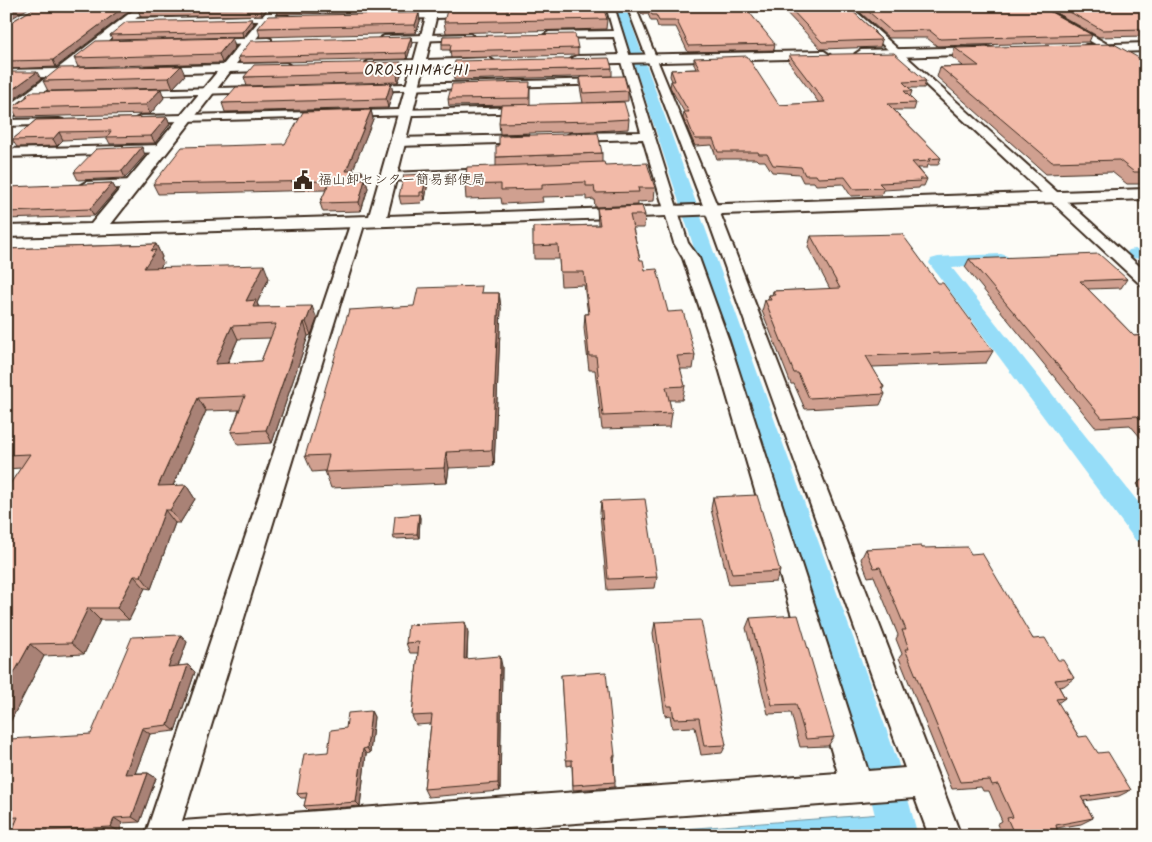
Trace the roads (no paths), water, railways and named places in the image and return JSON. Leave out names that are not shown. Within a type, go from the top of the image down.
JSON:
[{"type":"street","points":[[6,115],[146,6]]},
{"type":"street","points":[[97,229],[229,68],[277,6]]},
{"type":"street","points":[[631,6],[639,59],[633,81],[635,107],[648,135],[652,167],[676,210],[681,242],[691,258],[720,341],[864,787]]},
{"type":"street","points":[[845,6],[1146,282]]},
{"type":"street","points":[[1033,6],[1146,70]]},
{"type":"street","points":[[608,10],[619,34],[639,59],[706,209],[916,783],[945,836]]},
{"type":"street","points":[[162,836],[367,221],[389,177],[404,113],[432,11]]},
{"type":"street","points":[[383,16],[432,11],[479,15]]},
{"type":"street","points":[[127,22],[296,18]]},
{"type":"street","points":[[542,35],[619,34]]},
{"type":"street","points":[[377,39],[484,36]]},
{"type":"street","points":[[192,43],[279,41]]},
{"type":"street","points":[[98,45],[116,44]]},
{"type":"street","points":[[1078,49],[1146,47]]},
{"type":"street","points":[[567,60],[998,51]]},
{"type":"street","points":[[352,66],[498,62]]},
{"type":"street","points":[[140,71],[295,67]]},
{"type":"street","points":[[6,74],[101,72]]},
{"type":"street","points":[[354,88],[633,81]]},
{"type":"street","points":[[120,94],[267,90]]},
{"type":"street","points":[[31,96],[51,95]]},
{"type":"street","points":[[130,120],[542,109]]},
{"type":"street","points":[[6,123],[73,121]]},
{"type":"street","points":[[561,138],[648,135]]},
{"type":"street","points":[[397,142],[542,138]]},
{"type":"street","points":[[6,153],[162,149]]},
{"type":"street","points":[[389,177],[508,172]]},
{"type":"street","points":[[73,186],[133,184]]},
{"type":"street","points":[[8,234],[97,229],[1146,194]]},
{"type":"street","points":[[1124,262],[1146,261]]},
{"type":"street","points":[[183,836],[916,783]]},
{"type":"water","points":[[908,812],[917,836],[590,836]]},
{"type":"waterway","points":[[620,6],[880,762],[899,836]]},
{"type":"waterway","points":[[1135,254],[1146,254]]},
{"type":"waterway","points":[[1001,260],[938,263],[1146,533]]},
{"type":"place","name":"福山卸センター簡易郵便局","points":[[303,180]]},
{"type":"district","name":"OROSHIMACHI","points":[[417,71]]}]
